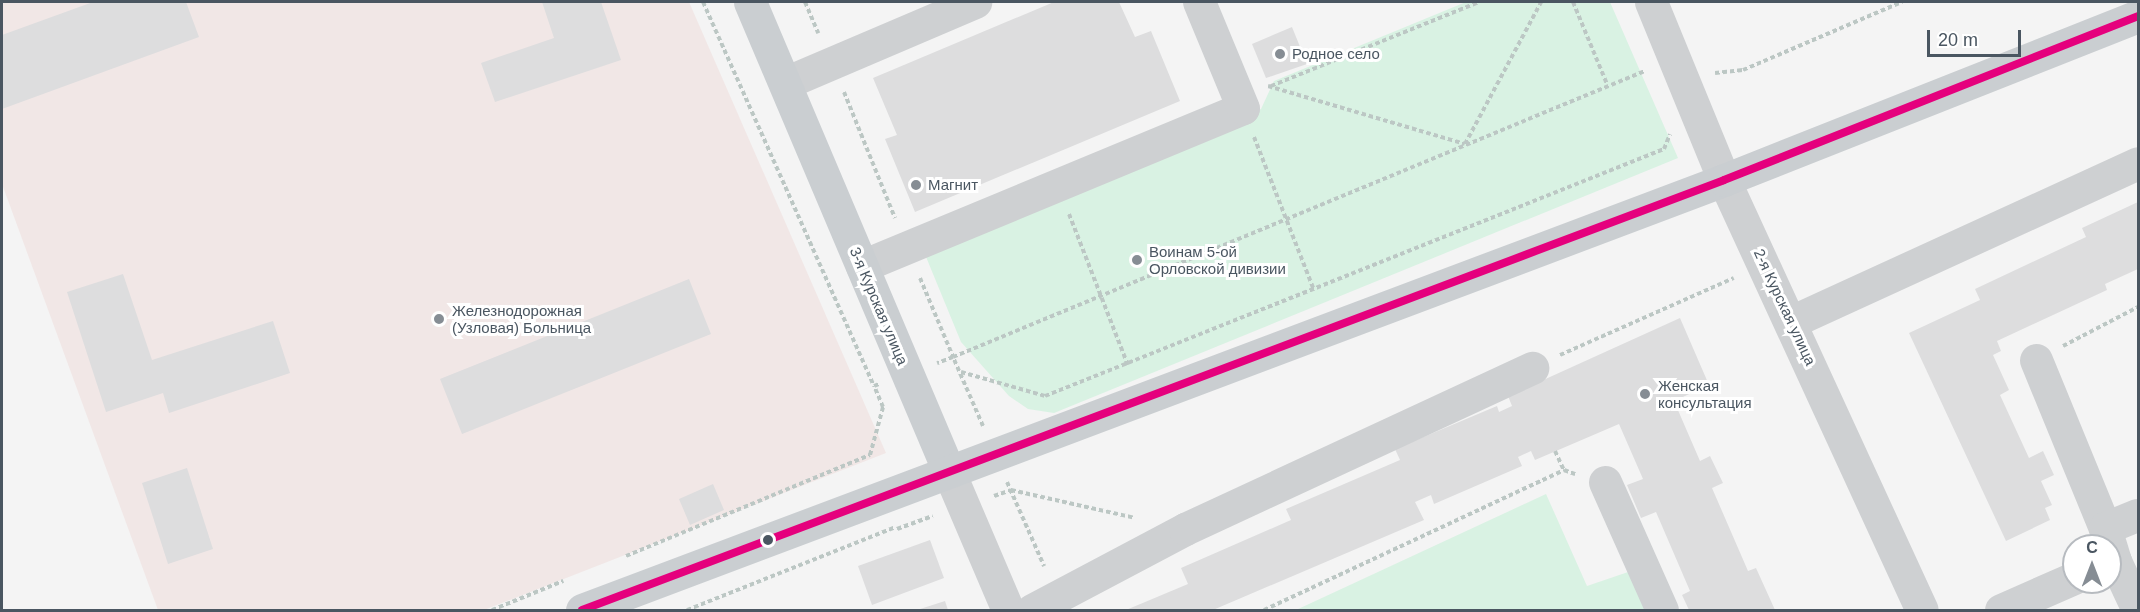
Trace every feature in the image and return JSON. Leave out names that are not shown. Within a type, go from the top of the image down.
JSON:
[{"type":"main road","name":"3-я Курская улица","points":[[750,2],[949,472]]},
{"type":"main road","points":[[600,607],[996,454],[1724,180],[2139,16]]},
{"type":"street","points":[[785,83],[975,2]]},
{"type":"street","points":[[862,266],[1243,108],[1199,2]]},
{"type":"street","name":"2-я Курская улица","points":[[1651,2],[1724,180],[1793,321],[1922,610]]},
{"type":"street","points":[[1793,321],[2139,163]]},
{"type":"street","points":[[2036,360],[2106,534]]},
{"type":"street","points":[[1045,604],[1185,529],[1532,368]]},
{"type":"street","name":"3-я Курская улица","points":[[949,472],[1008,610]]},
{"type":"street","points":[[1605,482],[1662,610]]},
{"type":"street","points":[[2105,528],[2139,515]]},
{"type":"street","points":[[2122,580],[2138,610]]},
{"type":"street","points":[[2001,610],[2062,583]]},
{"type":"path","points":[[613,561],[870,456],[883,407],[704,2]]},
{"type":"path","points":[[805,2],[1011,490],[1045,604]]},
{"type":"path","points":[[1270,87],[1479,2]]},
{"type":"path","points":[[1465,144],[1541,2]]},
{"type":"path","points":[[1573,2],[1607,84]]},
{"type":"path","points":[[874,386],[953,357],[1607,84],[1646,71],[1682,77],[1743,70],[1902,2]]},
{"type":"path","points":[[1646,71],[1650,81]]},
{"type":"path","points":[[1230,76],[1465,144]]},
{"type":"path","points":[[1243,108],[1314,290]]},
{"type":"path","points":[[960,372],[1045,396],[1128,365],[1664,149],[1671,133],[1667,122]]},
{"type":"path","points":[[1058,185],[1128,365]]},
{"type":"path","points":[[1532,368],[1765,264]]},
{"type":"path","points":[[2036,360],[2139,307]]},
{"type":"path","points":[[1555,451],[1564,470]]},
{"type":"path","points":[[1264,610],[1564,470],[1605,482]]},
{"type":"path","points":[[897,530],[1011,490],[1185,529]]},
{"type":"path","points":[[492,610],[569,579]]},
{"type":"shaded area","name":"Железнодорожная (Узловая) Больница","points":[[2,2],[689,2],[886,453],[484,610],[158,610],[2,184]]},
{"type":"green space","points":[[1466,2],[1610,2],[1678,158],[1054,413],[1028,409],[1009,396],[961,342],[924,252],[1261,109],[1274,81]]},
{"type":"green space","points":[[1546,494],[1587,586],[1634,570],[1650,610],[1296,610]]},
{"type":"building","points":[[93,2],[186,2],[199,37],[2,109],[2,35]]},
{"type":"building","points":[[542,2],[601,2],[621,60],[495,102],[481,63],[554,38]]},
{"type":"building","points":[[1054,2],[1119,2],[1135,37],[1151,31],[1180,101],[915,212],[885,139],[897,135],[873,78]]},
{"type":"building","name":"Родное село","points":[[1292,27],[1307,64],[1266,78],[1252,44]]},
{"type":"building","points":[[2138,202],[2138,269],[2105,284],[2107,290],[1997,341],[2001,351],[1993,355],[2009,390],[2000,395],[2029,458],[2043,451],[2054,475],[2041,481],[2052,505],[2045,508],[2050,520],[2006,541],[1909,333],[1980,300],[1975,289],[2086,237],[2082,228]]},
{"type":"building","points":[[123,274],[152,360],[273,321],[290,373],[169,413],[163,393],[106,412],[67,292]]},
{"type":"building","points":[[689,279],[711,334],[462,434],[440,379]]},
{"type":"building","points":[[1680,318],[1709,385],[1674,401],[1700,461],[1710,456],[1723,483],[1712,488],[1748,571],[1756,568],[1775,610],[1689,610],[1682,595],[1690,591],[1656,512],[1641,518],[1627,485],[1643,479],[1619,424],[1535,460],[1531,451],[1518,457],[1522,466],[1434,504],[1431,495],[1415,502],[1424,520],[1213,610],[1126,610],[1188,584],[1181,568],[1291,520],[1286,509],[1400,460],[1395,449],[1497,406],[1499,412],[1512,406],[1508,396]]},
{"type":"building","points":[[187,468],[213,549],[168,564],[142,483]]},
{"type":"building","points":[[713,484],[724,510],[690,525],[679,499]]},
{"type":"building","points":[[930,540],[944,578],[872,605],[858,566]]},
{"type":"building","points":[[945,601],[948,610],[917,610]]},
{"type":"transit line","points":[[582,610],[1724,180],[2138,16]]},
{"type":"place","name":"Родное село","points":[[1280,54]]},
{"type":"place","name":"Магнит","points":[[916,185]]},
{"type":"place","name":"Воинам 5-ой Орловской дивизии","points":[[1137,260]]},
{"type":"place","name":"Железнодорожная (Узловая) Больница","points":[[439,319]]},
{"type":"place","name":"Женская консультация","points":[[1645,394]]}]
